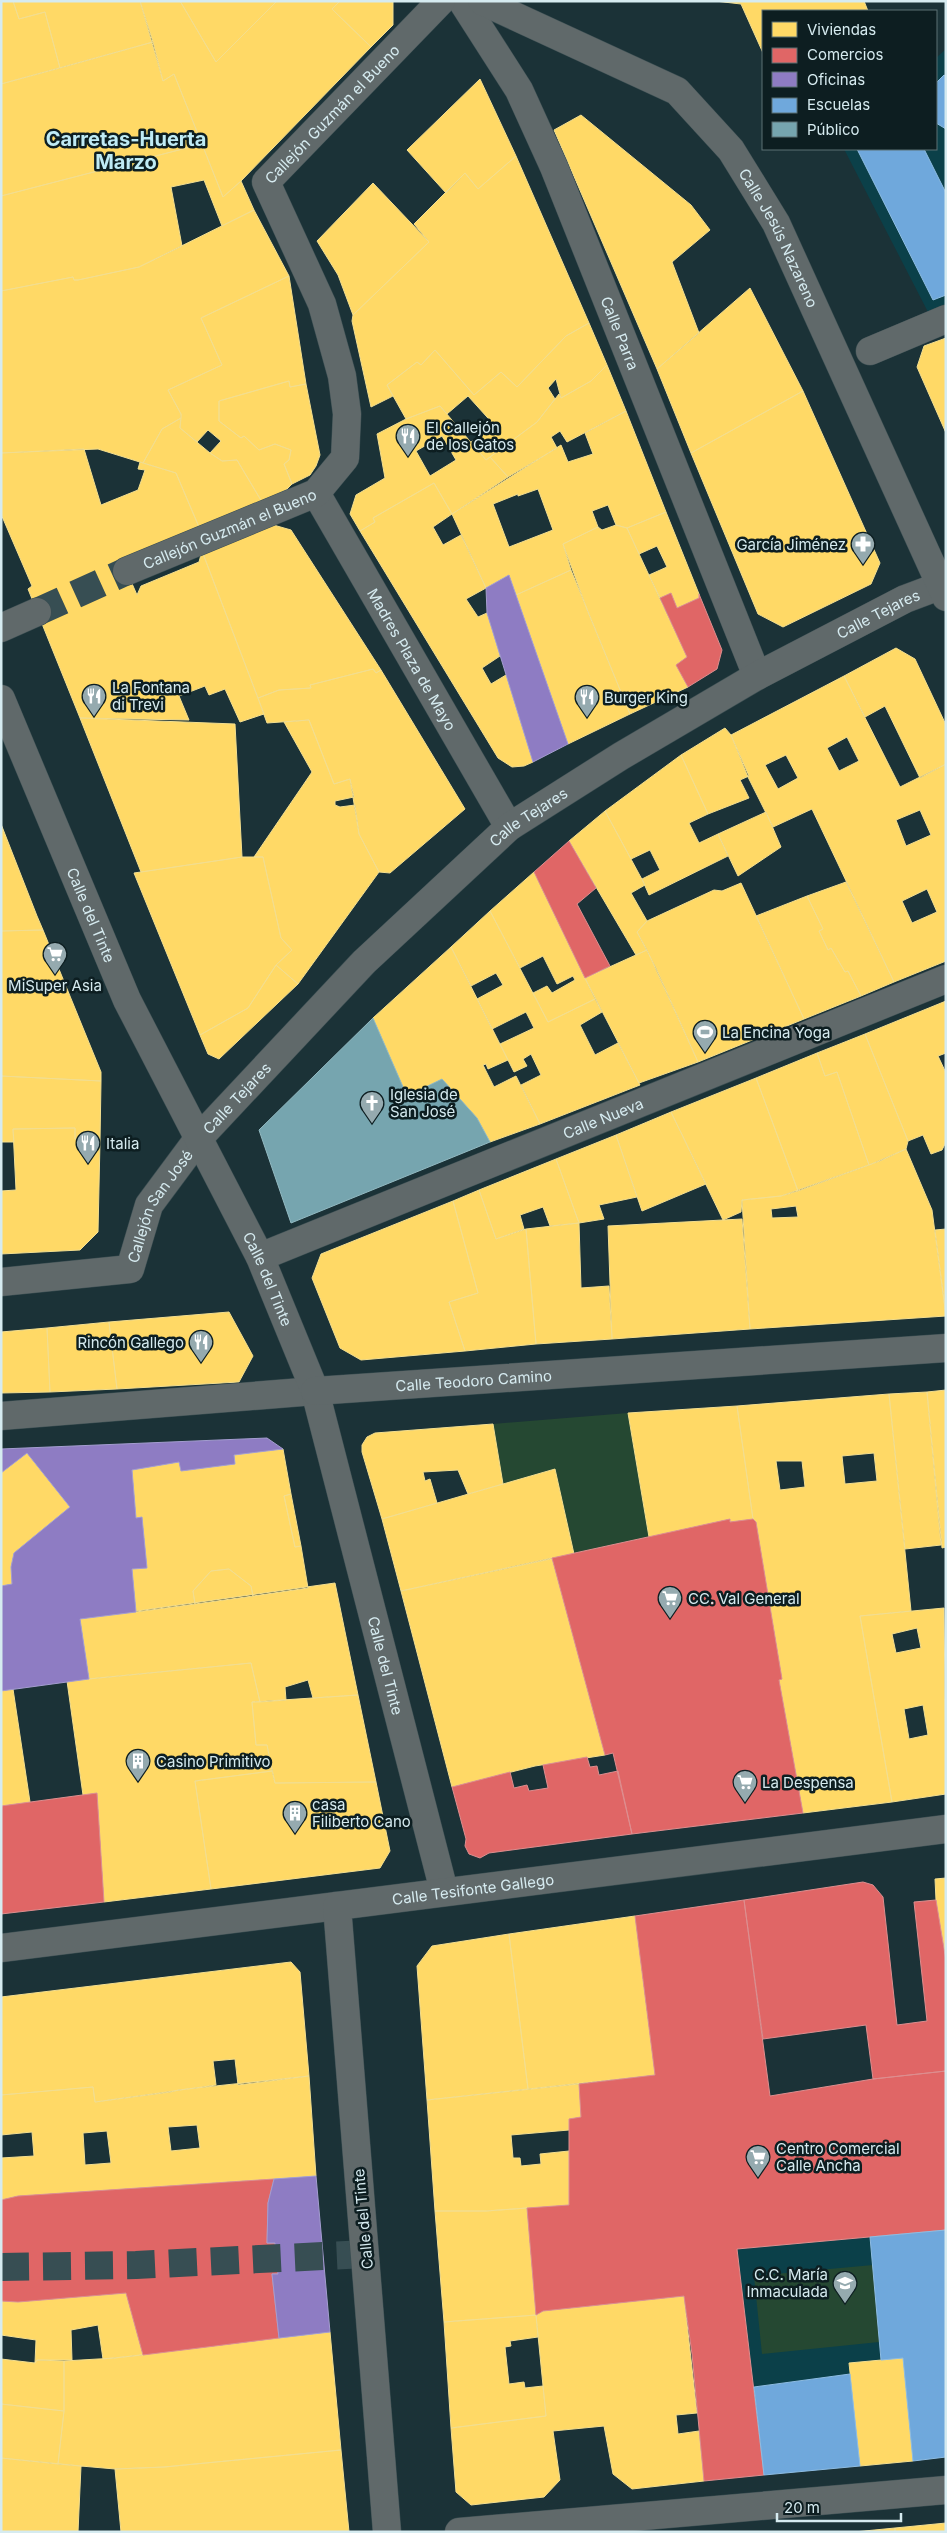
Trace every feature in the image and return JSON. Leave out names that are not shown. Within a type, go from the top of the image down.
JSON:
[{"type":"street","name":"Callejón Guzmán el Bueno","points":[[126,572],[316,492],[345,458],[347,414],[342,376],[322,304],[266,182],[441,1]]},
{"type":"street","name":"Calle Parra","points":[[462,1],[519,90],[554,167],[757,676]]},
{"type":"street","name":"Calle Jesús Nazareno","points":[[482,1],[677,91],[731,150],[776,224],[937,593]]},
{"type":"street","points":[[870,351],[946,319]]},
{"type":"street","name":"Madres Plaza de Mayo","points":[[316,492],[509,827]]},
{"type":"street","name":"Calle Tejares","points":[[198,1139],[364,962],[509,827],[622,756],[757,676],[905,599],[937,593]]},
{"type":"street","points":[[1,628],[37,612]]},
{"type":"street","name":"Calle del Tinte","points":[[1,699],[128,1000],[260,1257],[314,1391],[444,1891]]},
{"type":"street","name":"Calle Nueva","points":[[260,1257],[946,979]]},
{"type":"street","name":"Callejón San José","points":[[1,1282],[130,1269],[149,1205],[198,1139]]},
{"type":"street","name":"Calle Teodoro Camino","points":[[1,1416],[314,1391],[946,1348]]},
{"type":"street","name":"Calle Tesifonte Gallego","points":[[1,1948],[444,1891],[946,1830]]},
{"type":"street","name":"Calle del Tinte","points":[[337,1906],[387,2532]]},
{"type":"street","points":[[459,2532],[946,2490]]},
{"type":"shaded area","points":[[946,49],[946,305],[928,312],[845,150],[937,150],[937,57]]},
{"type":"shaded area","name":"C.C. María Inmaculada","points":[[946,2230],[946,2457],[913,2461],[903,2358],[849,2363],[860,2466],[764,2475],[737,2249]]},
{"type":"green space","points":[[628,1413],[649,1537],[574,1554],[555,1469],[503,1484],[493,1424]]},
{"type":"green space","points":[[873,2265],[879,2342],[762,2354],[754,2276]]},
{"type":"building: Viviendas","points":[[1,1],[13,1],[19,19],[45,12],[60,68],[1,84]]},
{"type":"building: Viviendas","points":[[13,1],[140,1],[153,42],[60,68],[45,12],[19,19]]},
{"type":"building: Viviendas","points":[[140,1],[180,1],[216,62],[277,1],[340,1],[332,9],[371,47],[241,181],[223,197],[174,74],[163,81]]},
{"type":"building: Viviendas","points":[[180,1],[277,1],[216,62]]},
{"type":"building: Viviendas","points":[[340,1],[393,1],[393,25],[371,47],[332,9]]},
{"type":"building: Viviendas","points":[[715,1],[864,1],[868,10],[762,10],[762,51],[741,4]]},
{"type":"building: Viviendas","points":[[153,42],[163,81],[174,74],[202,144],[1,196],[1,84]]},
{"type":"building: Viviendas","points":[[480,79],[516,156],[478,189],[465,173],[446,193],[407,150]]},
{"type":"building: Viviendas","points":[[581,115],[691,205],[710,230],[672,262],[699,333],[657,369],[554,130]]},
{"type":"building: Viviendas","points":[[202,144],[223,197],[241,181],[254,210],[222,226],[204,180],[171,187],[182,246],[139,267],[78,280],[74,280],[73,277],[1,291],[1,196]]},
{"type":"building: Viviendas","points":[[516,156],[589,323],[566,336],[517,387],[501,372],[474,395],[435,350],[421,365],[417,362],[387,385],[393,396],[371,407],[352,321],[353,315],[429,242],[414,224],[465,173],[478,189]]},
{"type":"building: Viviendas","points":[[373,183],[429,242],[353,315],[338,275],[317,241]]},
{"type":"building: Viviendas","points":[[254,210],[289,276],[201,318],[222,365],[168,390],[181,414],[181,418],[162,429],[143,463],[98,449],[1,453],[1,291],[73,277],[74,280],[78,280],[139,267]]},
{"type":"building: Viviendas","points":[[289,276],[306,384],[290,387],[289,381],[219,401],[219,421],[241,438],[244,436],[259,450],[275,444],[291,450],[289,460],[284,464],[292,484],[286,490],[262,502],[237,460],[222,461],[210,453],[221,441],[208,430],[197,442],[180,428],[181,414],[168,390],[222,365],[201,318]]},
{"type":"building: Viviendas","points":[[750,288],[803,391],[691,453],[657,369]]},
{"type":"building: Viviendas","points":[[589,323],[607,365],[591,381],[561,398],[556,379],[548,388],[555,399],[537,422],[486,460],[471,442],[496,427],[468,396],[447,414],[440,406],[406,419],[387,385],[417,362],[421,365],[435,350],[474,395],[501,372],[517,387],[566,336]]},
{"type":"building: Viviendas","points":[[946,338],[946,433],[917,367],[924,346]]},
{"type":"building: Viviendas","points":[[607,365],[626,411],[567,442],[560,431],[551,437],[557,448],[508,477],[490,457],[537,422],[559,394],[561,398],[591,381]]},
{"type":"building: Viviendas","points":[[289,381],[290,387],[306,384],[320,455],[310,475],[292,484],[284,464],[289,460],[291,450],[275,444],[259,450],[244,436],[241,438],[219,421],[219,401]]},
{"type":"building: Viviendas","points":[[803,391],[880,563],[871,584],[783,627],[758,614],[691,453]]},
{"type":"building: Viviendas","points":[[440,406],[486,460],[490,457],[508,477],[452,514],[434,483],[373,518],[375,522],[360,531],[350,514],[356,495],[385,478],[377,434],[406,419]],"holes":[[[442,436],[456,460],[430,476],[416,451]]]},
{"type":"building: Viviendas","points":[[626,411],[666,512],[627,528],[616,525],[608,505],[592,511],[598,527],[563,544],[571,570],[516,595],[509,575],[486,588],[452,514],[561,445],[568,462],[593,454],[585,433]],"holes":[[[538,489],[553,530],[509,547],[493,504],[518,494],[518,496]]]},
{"type":"building: Viviendas","points":[[181,418],[180,428],[210,453],[222,461],[237,460],[262,502],[199,527],[176,473],[143,463],[162,429]]},
{"type":"building: Viviendas","points":[[84,449],[101,505],[138,490],[145,470],[138,469],[140,462],[176,473],[199,527],[123,563],[137,595],[141,586],[199,562],[202,551],[264,714],[240,722],[225,689],[209,695],[205,686],[179,696],[189,720],[80,718],[28,589],[32,586],[1,514],[1,453]]},
{"type":"building: Viviendas","points":[[434,483],[452,514],[433,527],[443,545],[461,535],[486,588],[466,599],[478,617],[487,613],[500,656],[482,668],[491,684],[506,675],[533,762],[524,766],[512,767],[498,758],[360,531],[375,522],[373,518]]},
{"type":"building: Viviendas","points":[[666,512],[699,594],[699,598],[677,608],[671,593],[660,598],[649,575],[667,567],[657,546],[639,554],[627,528]]},
{"type":"building: Viviendas","points":[[270,524],[291,530],[381,670],[376,673],[373,669],[310,685],[311,688],[279,690],[258,698],[202,551]]},
{"type":"building: Viviendas","points":[[616,525],[627,528],[687,657],[676,665],[688,687],[630,714],[588,612],[563,544],[598,527],[602,530]]},
{"type":"building: Viviendas","points":[[571,570],[630,714],[568,744],[516,595]]},
{"type":"building: Viviendas","points":[[896,648],[915,659],[946,725],[946,764],[920,778],[885,706],[865,717],[844,676]]},
{"type":"building: Viviendas","points":[[373,669],[376,673],[381,670],[465,809],[390,873],[379,872],[359,834],[350,779],[334,784],[309,720],[267,723],[258,698],[279,690],[311,688],[310,685]]},
{"type":"building: Viviendas","points":[[844,676],[900,787],[946,764],[946,961],[894,982],[812,809],[773,827],[748,777],[731,735]],"holes":[[[847,737],[859,761],[839,771],[827,748]],[[786,755],[798,778],[778,789],[765,765]],[[920,810],[931,835],[906,846],[896,820]],[[927,889],[937,912],[912,923],[902,901]]]},
{"type":"building: Viviendas","points":[[80,718],[235,724],[242,857],[141,872]]},
{"type":"building: Viviendas","points":[[309,720],[334,784],[350,779],[354,797],[335,801],[335,805],[340,807],[355,805],[359,834],[379,872],[298,984],[276,965],[292,950],[281,938],[263,857],[254,857],[312,772],[284,722]]},
{"type":"building: Viviendas","points":[[725,728],[731,735],[749,776],[740,780],[749,798],[708,814],[681,755]]},
{"type":"building: Viviendas","points":[[681,755],[708,814],[689,823],[699,843],[718,834],[728,856],[649,895],[642,879],[660,870],[650,850],[631,859],[605,811]]},
{"type":"building: Viviendas","points":[[605,811],[645,885],[631,893],[647,921],[637,932],[647,950],[636,955],[569,841]]},
{"type":"building: Viviendas","points":[[766,812],[781,847],[738,876],[718,834]]},
{"type":"building: Viviendas","points":[[1,824],[37,916],[43,930],[1,931]]},
{"type":"building: Viviendas","points":[[242,857],[263,857],[281,938],[292,950],[276,965],[248,1008],[200,1035],[134,873]]},
{"type":"building: Viviendas","points":[[534,872],[595,999],[548,1022],[533,993],[547,986],[552,993],[575,980],[573,976],[557,984],[543,956],[520,968],[490,911]]},
{"type":"building: Viviendas","points":[[846,882],[894,982],[861,996],[848,971],[845,972],[831,948],[828,950],[819,931],[823,929],[807,896]]},
{"type":"building: Viviendas","points":[[741,883],[804,1019],[698,1062],[656,968],[637,932],[647,921],[714,890],[722,891]]},
{"type":"building: Viviendas","points":[[807,896],[823,929],[819,931],[828,950],[831,948],[845,972],[848,971],[861,996],[804,1019],[756,916]]},
{"type":"building: Viviendas","points":[[490,911],[548,1022],[595,999],[602,1012],[580,1025],[595,1055],[618,1043],[640,1085],[540,1124],[521,1085],[541,1075],[531,1054],[523,1059],[527,1066],[514,1072],[500,1044],[534,1028],[526,1012],[492,1029],[477,999],[503,985],[496,973],[471,986],[451,947]]},
{"type":"building: Viviendas","points":[[43,930],[101,1072],[101,1081],[1,1076],[1,931]]},
{"type":"building: Viviendas","points":[[451,947],[508,1060],[488,1069],[486,1064],[483,1065],[494,1087],[516,1076],[540,1124],[490,1142],[477,1118],[442,1079],[407,1096],[373,1018]]},
{"type":"building: Viviendas","points":[[647,950],[698,1062],[639,1083],[585,978]]},
{"type":"building: Viviendas","points":[[276,965],[298,984],[219,1059],[208,1054],[200,1035],[248,1008]]},
{"type":"building: Viviendas","points":[[946,1001],[946,1053],[938,1056],[946,1073],[946,1142],[942,1150],[931,1154],[923,1135],[908,1141],[865,1034]]},
{"type":"building: Viviendas","points":[[865,1034],[908,1141],[906,1149],[869,1165],[837,1072],[825,1076],[817,1053]]},
{"type":"building: Viviendas","points":[[817,1053],[825,1076],[837,1072],[869,1165],[798,1191],[756,1078]]},
{"type":"building: Viviendas","points":[[1,1076],[101,1081],[100,1141],[75,1139],[75,1128],[13,1129],[14,1142],[1,1142]]},
{"type":"building: Viviendas","points":[[756,1078],[798,1191],[781,1196],[742,1200],[741,1212],[723,1220],[671,1112]]},
{"type":"building: Viviendas","points":[[671,1112],[706,1184],[642,1211],[616,1135]]},
{"type":"building: Viviendas","points":[[75,1128],[75,1139],[100,1141],[98,1232],[80,1250],[1,1254],[1,1191],[16,1190],[13,1129]]},
{"type":"building: Viviendas","points":[[616,1135],[637,1197],[599,1205],[604,1219],[579,1223],[556,1159]]},
{"type":"building: Viviendas","points":[[906,1149],[932,1210],[946,1316],[750,1329],[742,1200],[781,1196],[880,1161]],"holes":[[[796,1206],[798,1217],[772,1218],[771,1209]]]},
{"type":"building: Viviendas","points":[[556,1159],[579,1223],[550,1226],[543,1207],[520,1215],[524,1229],[496,1239],[479,1190]]},
{"type":"building: Viviendas","points":[[479,1190],[496,1239],[526,1229],[536,1344],[465,1351],[449,1302],[478,1293],[453,1201]]},
{"type":"building: Viviendas","points":[[453,1201],[478,1293],[449,1302],[465,1351],[361,1360],[340,1348],[312,1278],[321,1254]]},
{"type":"building: Viviendas","points":[[742,1219],[750,1329],[612,1339],[608,1226]]},
{"type":"building: Viviendas","points":[[579,1223],[581,1288],[609,1286],[612,1339],[536,1344],[526,1229]]},
{"type":"building: Viviendas","points":[[946,1229],[946,1316],[935,1230]]},
{"type":"building: Viviendas","points":[[229,1312],[253,1356],[239,1382],[117,1389],[109,1322]]},
{"type":"building: Viviendas","points":[[109,1322],[117,1389],[50,1392],[47,1328]]},
{"type":"building: Viviendas","points":[[47,1328],[50,1392],[1,1393],[1,1332]]},
{"type":"building: Viviendas","points":[[946,1390],[946,1547],[942,1548],[927,1392]]},
{"type":"building: Viviendas","points":[[927,1392],[941,1545],[905,1549],[889,1394]]},
{"type":"building: Viviendas","points":[[889,1394],[911,1611],[860,1616],[892,1802],[803,1813],[779,1680],[782,1679],[756,1522],[753,1519],[737,1406]],"holes":[[[874,1453],[877,1481],[845,1484],[842,1456]],[[776,1461],[802,1461],[805,1487],[780,1490]]]},
{"type":"building: Viviendas","points":[[737,1406],[753,1519],[730,1522],[730,1519],[649,1537],[628,1413]]},
{"type":"building: Viviendas","points":[[493,1424],[503,1484],[468,1494],[458,1470],[423,1472],[425,1481],[430,1479],[437,1503],[382,1519],[362,1452],[362,1445],[367,1437],[375,1433]]},
{"type":"building: Viviendas","points":[[283,1449],[291,1494],[284,1496],[295,1547],[301,1546],[308,1588],[253,1596],[251,1586],[229,1569],[211,1571],[193,1591],[195,1604],[136,1612],[132,1569],[147,1568],[142,1517],[136,1518],[132,1470],[179,1462],[181,1471],[235,1464],[234,1455]]},
{"type":"building: Viviendas","points":[[27,1453],[70,1507],[14,1553],[11,1567],[12,1584],[1,1586],[1,1473]]},
{"type":"building: Viviendas","points":[[555,1469],[574,1554],[401,1591],[382,1519]]},
{"type":"building: Viviendas","points":[[291,1494],[301,1546],[295,1547],[284,1496]]},
{"type":"building: Viviendas","points":[[552,1558],[605,1755],[535,1766],[452,1787],[401,1591]]},
{"type":"building: Viviendas","points":[[229,1569],[251,1586],[253,1596],[195,1604],[193,1591],[211,1571]]},
{"type":"building: Viviendas","points":[[335,1583],[358,1695],[313,1698],[308,1680],[285,1687],[286,1700],[260,1702],[251,1663],[89,1679],[80,1619]]},
{"type":"building: Viviendas","points":[[944,1608],[946,1794],[892,1802],[860,1616]],"holes":[[[917,1628],[921,1648],[896,1653],[892,1634]],[[923,1705],[928,1735],[909,1739],[904,1709]]]},
{"type":"building: Viviendas","name":"Casino Primitivo","points":[[251,1663],[260,1702],[252,1702],[256,1745],[267,1745],[272,1771],[195,1781],[211,1889],[104,1902],[97,1793],[83,1795],[67,1681]]},
{"type":"building: Viviendas","points":[[13,1689],[30,1802],[1,1806],[1,1691]]},
{"type":"building: Viviendas","points":[[358,1695],[376,1782],[275,1783],[267,1745],[256,1745],[252,1702]]},
{"type":"building: Viviendas","name":"casa Filiberto Cano","points":[[272,1771],[275,1783],[376,1782],[390,1851],[380,1868],[211,1889],[195,1781]]},
{"type":"building: Viviendas","points":[[946,1878],[946,1961],[936,1900],[935,1879]]},
{"type":"building: Viviendas","points":[[635,1916],[655,2075],[528,2089],[509,1934]]},
{"type":"building: Viviendas","points":[[509,1934],[528,2089],[427,2100],[417,1966],[432,1946]]},
{"type":"building: Viviendas","points":[[291,1962],[300,1972],[309,2076],[238,2085],[235,2059],[213,2061],[216,2085],[95,2102],[93,2087],[1,2095],[1,1997]]},
{"type":"building: Viviendas","points":[[309,2076],[316,2176],[18,2196],[1,2200],[1,2158],[34,2156],[32,2132],[1,2135],[1,2095],[93,2087],[95,2102],[178,2090]],"holes":[[[197,2125],[200,2148],[171,2151],[168,2127]],[[107,2131],[111,2163],[85,2165],[83,2133]]]},
{"type":"building: Viviendas","points":[[579,2084],[581,2117],[569,2119],[569,2130],[511,2135],[513,2158],[520,2158],[521,2166],[541,2164],[540,2154],[569,2151],[569,2205],[486,2211],[435,2211],[427,2100]]},
{"type":"building: Viviendas","points":[[527,2208],[536,2315],[444,2322],[435,2211],[486,2211]]},
{"type":"building: Viviendas","points":[[126,2293],[143,2355],[103,2359],[98,2325],[71,2330],[72,2360],[37,2360],[35,2363],[36,2340],[1,2335],[1,2301],[18,2302]]},
{"type":"building: Viviendas","points":[[684,2296],[697,2413],[676,2415],[678,2434],[699,2431],[704,2481],[632,2489],[613,2474],[604,2426],[553,2431],[560,2480],[544,2497],[471,2505],[456,2492],[451,2428],[546,2416],[536,2315],[543,2311]]},
{"type":"building: Viviendas","points":[[536,2315],[538,2337],[510,2341],[511,2346],[505,2347],[509,2384],[524,2382],[525,2388],[543,2386],[546,2416],[451,2428],[444,2322]]},
{"type":"building: Viviendas","points":[[330,2332],[341,2450],[164,2467],[115,2469],[58,2464],[64,2411],[64,2361],[115,2358]]},
{"type":"building: Viviendas","points":[[903,2358],[913,2461],[860,2466],[849,2363]]},
{"type":"building: Viviendas","points":[[1,2359],[35,2363],[37,2360],[64,2361],[64,2411],[1,2404]]},
{"type":"building: Viviendas","points":[[1,2404],[64,2411],[58,2464],[1,2458]]},
{"type":"building: Viviendas","points":[[341,2450],[349,2532],[121,2532],[115,2469],[164,2467]]},
{"type":"building: Viviendas","points":[[1,2458],[81,2466],[78,2532],[1,2532]]},
{"type":"building: Viviendas","points":[[946,2523],[946,2532],[895,2532],[895,2528]]},
{"type":"building: Viviendas","points":[[895,2528],[895,2532],[854,2532]]},
{"type":"building: Comercios","points":[[671,593],[677,608],[699,598],[699,594],[722,650],[717,669],[688,687],[676,665],[687,657],[660,598]]},
{"type":"building: Comercios","points":[[569,841],[596,888],[577,904],[610,966],[585,978],[534,872]]},
{"type":"building: Comercios","name":"CC. Val General","points":[[730,1519],[730,1522],[753,1519],[756,1522],[782,1679],[779,1680],[803,1813],[632,1834],[613,1753],[605,1755],[552,1558]]},
{"type":"building: Comercios","points":[[587,1757],[590,1767],[597,1766],[599,1775],[618,1771],[632,1834],[489,1853],[480,1858],[469,1854],[465,1846],[466,1839],[452,1787],[510,1772],[514,1788],[527,1785],[529,1791],[548,1788],[543,1765]]},
{"type":"building: Comercios","points":[[97,1793],[104,1902],[1,1914],[1,1806]]},
{"type":"building: Comercios","points":[[863,1882],[873,1885],[883,1897],[897,2025],[927,2021],[914,1902],[936,1900],[946,1961],[946,2071],[873,2079],[866,2025],[763,2039],[744,1900]]},
{"type":"building: Comercios","name":"Centro Comercial Calle Ancha","points":[[744,1900],[770,2096],[873,2079],[946,2071],[946,2230],[737,2249],[764,2475],[704,2481],[692,2354],[684,2296],[543,2311],[536,2315],[527,2208],[569,2205],[569,2119],[581,2117],[579,2084],[655,2075],[635,1916]]},
{"type":"building: Comercios","points":[[274,2179],[268,2203],[267,2243],[275,2243],[278,2274],[272,2274],[279,2338],[143,2355],[126,2293],[18,2302],[1,2301],[1,2200],[18,2196]]},
{"type":"building: Oficinas","points":[[509,575],[568,744],[533,762],[487,613],[486,588]]},
{"type":"building: Oficinas","points":[[267,1438],[283,1449],[234,1455],[235,1464],[181,1471],[179,1462],[132,1470],[136,1518],[142,1517],[147,1568],[132,1569],[136,1612],[80,1619],[89,1679],[1,1691],[1,1586],[12,1584],[11,1567],[14,1553],[70,1507],[27,1453],[1,1473],[1,1449]]},
{"type":"building: Oficinas","points":[[316,2176],[330,2332],[279,2338],[272,2274],[278,2274],[275,2243],[267,2243],[268,2203],[274,2179]]},
{"type":"building: Escuelas","points":[[944,75],[946,76],[946,129],[937,124],[937,82]]},
{"type":"building: Escuelas","points":[[858,150],[924,150],[946,193],[946,295],[933,300]]},
{"type":"building: Escuelas","points":[[946,2230],[946,2457],[913,2461],[903,2358],[881,2360],[870,2237]]},
{"type":"building: Escuelas","points":[[850,2374],[860,2466],[764,2475],[754,2387]]},
{"type":"building: Público","name":"Iglesia de San José","points":[[373,1018],[407,1096],[442,1079],[477,1118],[490,1142],[291,1223],[259,1130]]},
{"type":"tunnel","points":[[37,612],[127,571]]},
{"type":"tunnel","points":[[1,2267],[136,2265],[366,2254]]},
{"type":"place","name":"El Callejón de los Gatos","points":[[408,457]]},
{"type":"place","name":"García Jiménez","points":[[863,565]]},
{"type":"place","name":"La Fontana di Trevi","points":[[94,717]]},
{"type":"place","name":"Burger King","points":[[587,718]]},
{"type":"place","name":"MiSuper Asia","points":[[55,975]]},
{"type":"place","name":"La Encina Yoga","points":[[705,1053]]},
{"type":"place","name":"Iglesia de San José","points":[[372,1124]]},
{"type":"place","name":"Italia","points":[[88,1164]]},
{"type":"place","name":"Rincón Gallego","points":[[201,1363]]},
{"type":"place","name":"CC. Val General","points":[[670,1619]]},
{"type":"place","name":"Casino Primitivo","points":[[138,1782]]},
{"type":"place","name":"La Despensa","points":[[745,1803]]},
{"type":"place","name":"casa Filiberto Cano","points":[[295,1834]]},
{"type":"place","name":"Centro Comercial Calle Ancha","points":[[758,2178]]},
{"type":"place","name":"C.C. María Inmaculada","points":[[845,2304]]},
{"type":"district","name":"Carretas-Huerta Marzo","points":[[126,150]]}]
